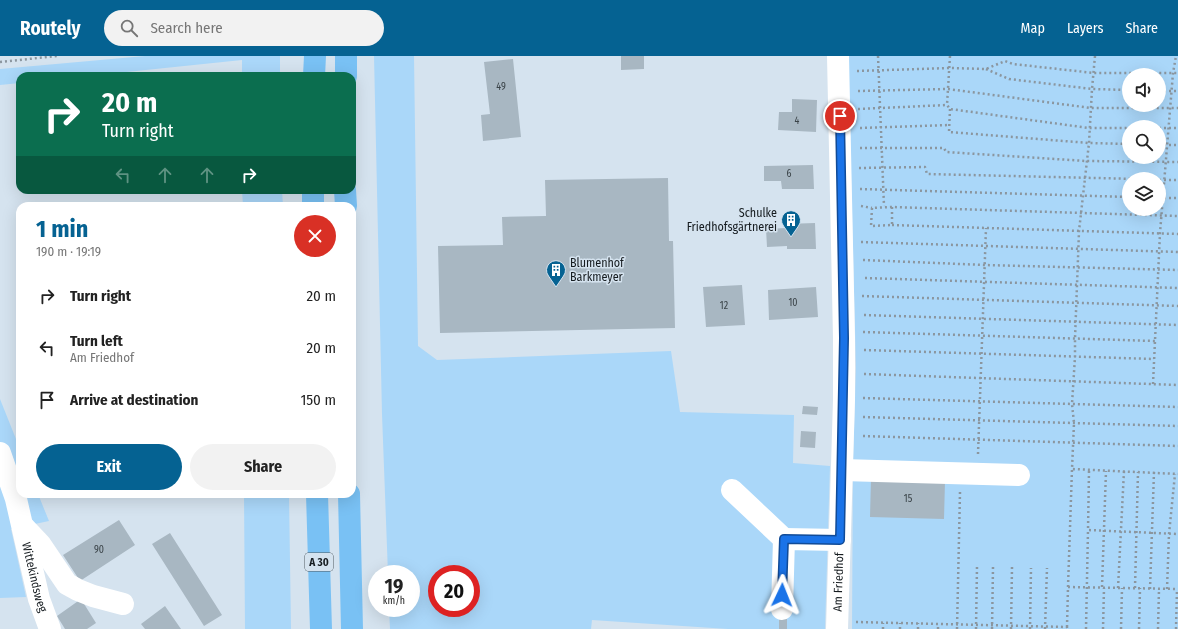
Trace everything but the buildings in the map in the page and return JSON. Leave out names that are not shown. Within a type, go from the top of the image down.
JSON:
[{"type":"highway","points":[[314,72],[315,56]]},
{"type":"highway","points":[[346,56],[346,72]]},
{"type":"highway","name":"A 30","points":[[317,498],[321,629]]},
{"type":"highway","name":"A 30","points":[[349,498],[352,629]]},
{"type":"street","name":"Am Friedhof","points":[[837,625],[844,373],[842,196],[845,64]]},
{"type":"street","name":"Wittekindsweg","points":[[0,453],[16,499],[39,599],[50,629]]},
{"type":"street","points":[[842,470],[1018,475]]},
{"type":"street","points":[[732,490],[784,539],[840,540]]},
{"type":"street","name":"Wittekindsweg","points":[[22,525],[40,544],[67,584],[92,596],[123,604]]},
{"type":"street","points":[[782,609],[784,539]]},
{"type":"path","points":[[0,62],[57,56]]},
{"type":"path","points":[[878,56],[884,206]]},
{"type":"path","points":[[950,56],[947,105],[950,109],[949,132],[1089,143],[1122,144]]},
{"type":"path","points":[[986,69],[1005,61],[1008,56]]},
{"type":"path","points":[[837,625],[883,622],[1067,628],[1072,443],[1074,423],[1072,404],[1075,357],[1077,267],[1080,213],[1089,143],[1092,89],[1096,56]]},
{"type":"path","points":[[1176,56],[1173,73],[1166,162],[1178,162]]},
{"type":"path","points":[[1005,61],[1013,64],[1094,73],[1178,73]]},
{"type":"path","points":[[845,64],[878,70],[950,68],[986,69],[1009,79],[1092,89],[1122,90]]},
{"type":"path","points":[[853,92],[948,89],[1091,108],[1178,108]]},
{"type":"path","points":[[1166,91],[1178,91]]},
{"type":"path","points":[[854,109],[947,105]]},
{"type":"path","points":[[950,109],[1089,128],[1122,128]]},
{"type":"path","points":[[855,128],[949,125]]},
{"type":"path","points":[[1169,128],[1178,128]]},
{"type":"path","points":[[1168,145],[1178,145]]},
{"type":"path","points":[[855,148],[944,148],[946,152],[1086,161],[1122,161]]},
{"type":"path","points":[[856,168],[925,167],[928,174],[1122,179]]},
{"type":"path","points":[[1166,180],[1178,180]]},
{"type":"path","points":[[842,196],[854,197],[857,189],[884,189],[1122,197]]},
{"type":"path","points":[[1166,198],[1178,198]]},
{"type":"path","points":[[1122,214],[884,206],[872,208],[871,226],[892,225],[1178,234]]},
{"type":"path","points":[[892,207],[892,225]]},
{"type":"path","points":[[1166,215],[1178,216]]},
{"type":"path","points":[[1153,384],[1161,216]]},
{"type":"path","points":[[958,629],[969,474],[978,440],[986,228]]},
{"type":"path","points":[[858,242],[1178,252]]},
{"type":"path","points":[[858,259],[984,265],[1178,270]]},
{"type":"path","points":[[865,278],[1178,288]]},
{"type":"path","points":[[862,296],[1178,306]]},
{"type":"path","points":[[861,315],[1178,324]]},
{"type":"path","points":[[862,332],[1155,341]]},
{"type":"path","points":[[862,350],[1154,359]]},
{"type":"path","points":[[844,373],[1178,385]]},
{"type":"path","points":[[860,398],[1178,407]]},
{"type":"path","points":[[860,416],[1178,426]]},
{"type":"path","points":[[858,436],[1178,446]]},
{"type":"path","points":[[1072,470],[1106,470],[1177,474],[1169,534],[1166,589]]},
{"type":"path","points":[[1103,629],[1106,470]]},
{"type":"path","points":[[1086,629],[1090,471]]},
{"type":"path","points":[[1121,629],[1120,588],[1124,471]]},
{"type":"path","points":[[1135,588],[1138,472]]},
{"type":"path","points":[[1150,588],[1154,472]]},
{"type":"path","points":[[1088,530],[1178,534]]},
{"type":"path","points":[[976,629],[977,566]]},
{"type":"path","points":[[992,629],[994,567]]},
{"type":"path","points":[[1011,627],[1012,567]]},
{"type":"path","points":[[1030,627],[1031,568]]},
{"type":"path","points":[[1045,628],[1047,568]]},
{"type":"path","points":[[1068,587],[1177,589],[1176,629]]},
{"type":"path","points":[[1139,629],[1140,588]]},
{"type":"path","points":[[1158,629],[1159,589]]},
{"type":"path","points":[[883,622],[883,629]]},
{"type":"path","points":[[900,623],[900,629]]},
{"type":"path","points":[[918,623],[918,629]]},
{"type":"path","points":[[938,624],[938,629]]},
{"type":"shaded area","points":[[145,56],[280,56],[280,72],[242,72],[242,60],[126,72],[16,72],[16,83],[0,85],[0,69]]},
{"type":"shaded area","points":[[374,56],[414,56],[418,346],[437,360],[671,351],[680,412],[794,415],[793,463],[830,466],[825,629],[728,629],[592,620],[591,629],[390,629],[389,617],[420,617],[420,565],[388,565],[382,414]]},
{"type":"shaded area","points":[[848,56],[1178,56],[1178,629],[852,629],[853,463],[856,368]]},
{"type":"shaded area","points":[[242,194],[282,194],[283,202],[243,202]]},
{"type":"shaded area","points":[[0,399],[16,439],[16,498],[40,498],[49,521],[11,529],[26,597],[0,598]]},
{"type":"shaded area","points":[[244,498],[289,498],[291,629],[245,629]]},
{"type":"place","name":"Schulke Friedhofsgärtnerei","points":[[791,237]]},
{"type":"place","name":"Blumenhof Barkmeyer","points":[[556,287]]},
{"type":"route","points":[[782,595],[784,539],[840,540],[844,400],[840,116]]}]
